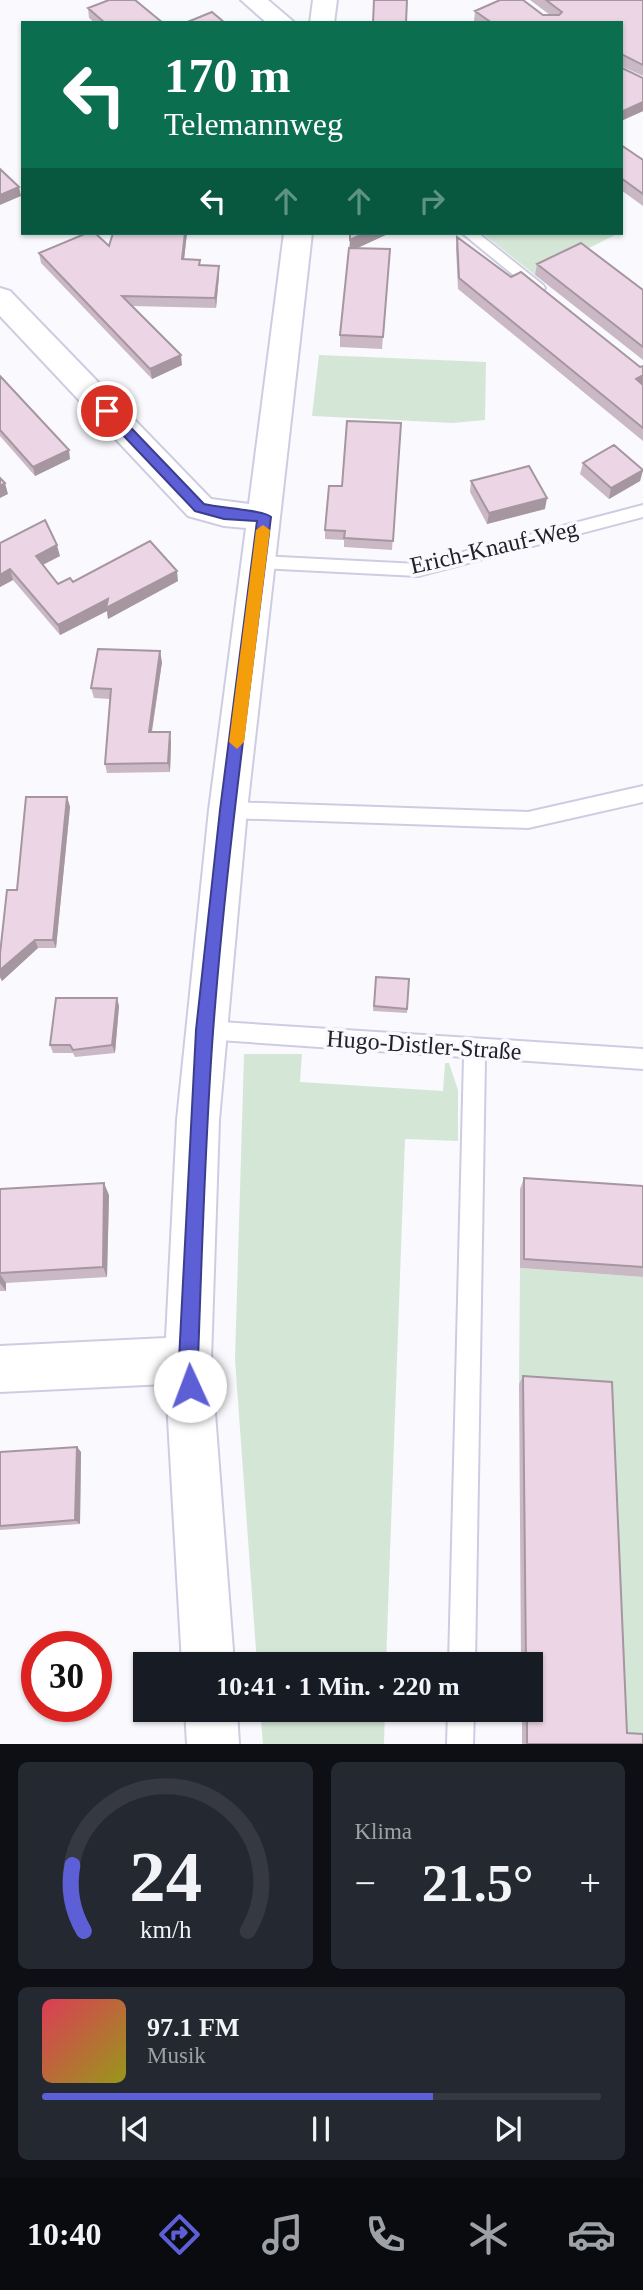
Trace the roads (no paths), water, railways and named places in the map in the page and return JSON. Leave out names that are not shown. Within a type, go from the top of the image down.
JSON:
[{"type":"street","points":[[253,0],[280,21]]},
{"type":"street","points":[[322,21],[324,0]]},
{"type":"street","points":[[207,1652],[188,1360],[205,1030],[228,810],[298,235]]},
{"type":"street","points":[[0,298],[200,508],[224,514],[264,517]]},
{"type":"street","points":[[0,1369],[188,1360]]},
{"type":"street","points":[[212,1722],[213,1744]]},
{"type":"lane","points":[[471,235],[551,298]]},
{"type":"lane","name":"Erich-Knauf-Weg","points":[[260,562],[418,570],[643,511]]},
{"type":"lane","points":[[228,810],[528,820],[643,794]]},
{"type":"lane","name":"Hugo-Distler-Straße","points":[[205,1030],[643,1059]]},
{"type":"lane","points":[[462,1652],[475,1048]]},
{"type":"lane","points":[[460,1744],[461,1722]]}]
